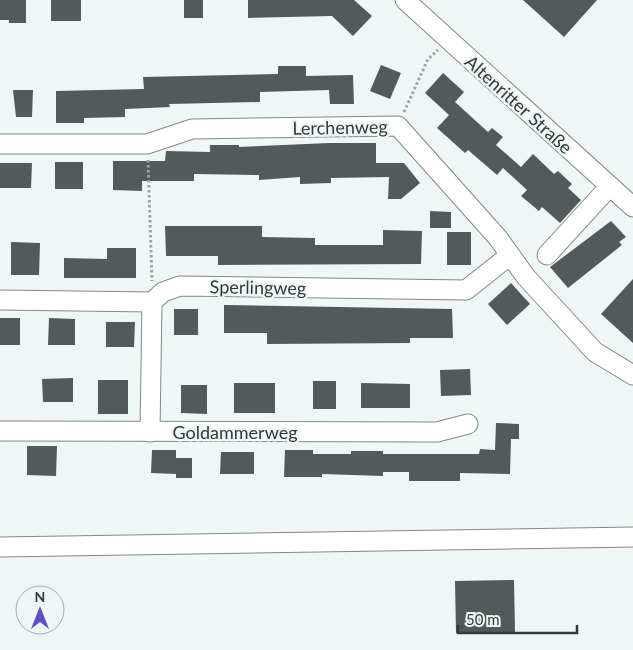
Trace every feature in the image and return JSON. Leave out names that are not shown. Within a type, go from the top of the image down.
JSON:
[{"type":"street","name":"Altenritter Straße","points":[[405,0],[633,207]]},
{"type":"street","name":"Lerchenweg","points":[[0,144],[148,144],[192,129],[398,126],[498,238],[509,256],[595,352],[633,375]]},
{"type":"street","points":[[547,255],[610,186]]},
{"type":"street","name":"Sperlingweg","points":[[152,302],[163,292],[180,286],[466,290],[509,256]]},
{"type":"street","points":[[0,300],[152,302],[150,432]]},
{"type":"street","name":"Goldammerweg","points":[[0,431],[437,432],[468,424]]},
{"type":"street","points":[[0,547],[633,537]]},
{"type":"path","points":[[398,126],[428,59],[448,40]]},
{"type":"path","points":[[148,144],[152,302]]},
{"type":"building","points":[[0,0],[26,0],[26,23],[9,23],[9,20],[0,20]]},
{"type":"building","points":[[51,0],[81,0],[81,21],[51,21]]},
{"type":"building","points":[[184,0],[203,0],[203,18],[184,18]]},
{"type":"building","points":[[248,0],[354,0],[372,16],[353,36],[332,16],[248,18]]},
{"type":"building","points":[[523,0],[597,0],[564,37]]},
{"type":"building","points":[[381,65],[401,73],[390,99],[370,91]]},
{"type":"building","points":[[278,66],[306,66],[306,76],[353,75],[354,104],[330,104],[329,90],[260,92],[260,102],[169,104],[170,107],[125,109],[125,117],[84,118],[84,123],[56,123],[56,91],[144,89],[143,77],[278,74]]},
{"type":"building","points":[[443,73],[464,92],[455,102],[488,132],[492,128],[503,137],[496,145],[521,167],[533,154],[554,174],[558,171],[572,184],[568,188],[581,200],[560,223],[542,207],[539,211],[521,196],[527,190],[503,168],[497,175],[468,150],[465,153],[437,128],[449,115],[425,93]]},
{"type":"building","points":[[13,90],[33,90],[32,117],[16,117]]},
{"type":"building","points":[[376,143],[376,163],[404,163],[420,183],[401,199],[388,199],[389,177],[331,178],[331,183],[300,184],[300,177],[259,180],[259,175],[194,174],[194,181],[142,181],[142,191],[113,190],[113,161],[165,161],[166,151],[210,152],[210,145],[239,145],[239,147]]},
{"type":"building","points":[[55,162],[83,162],[83,189],[55,189]]},
{"type":"building","points":[[0,163],[32,163],[31,188],[0,188]]},
{"type":"building","points":[[430,211],[451,212],[451,228],[430,228]]},
{"type":"building","points":[[611,221],[626,237],[619,242],[622,245],[568,288],[550,267]]},
{"type":"building","points":[[165,226],[262,226],[262,237],[315,238],[315,245],[383,245],[383,230],[422,231],[421,264],[218,265],[218,256],[166,256]]},
{"type":"building","points":[[447,232],[471,232],[471,265],[447,265]]},
{"type":"building","points":[[11,242],[40,243],[39,275],[11,275]]},
{"type":"building","points":[[107,248],[136,248],[136,278],[64,278],[64,258],[107,259]]},
{"type":"building","points":[[633,279],[633,343],[601,314]]},
{"type":"building","points":[[511,283],[530,304],[507,325],[488,304]]},
{"type":"building","points":[[224,305],[452,309],[453,338],[410,338],[410,343],[267,344],[267,333],[224,333]]},
{"type":"building","points":[[174,309],[198,309],[198,335],[174,335]]},
{"type":"building","points":[[0,318],[20,318],[20,345],[0,345]]},
{"type":"building","points":[[49,318],[75,319],[75,345],[48,345]]},
{"type":"building","points":[[106,322],[135,322],[134,347],[106,347]]},
{"type":"building","points":[[470,369],[471,395],[441,396],[440,370]]},
{"type":"building","points":[[73,378],[73,402],[43,402],[42,379]]},
{"type":"building","points":[[98,380],[128,380],[128,414],[98,414]]},
{"type":"building","points":[[313,381],[336,381],[336,409],[313,409]]},
{"type":"building","points":[[234,383],[275,383],[275,413],[234,413]]},
{"type":"building","points":[[361,383],[410,384],[410,408],[361,408]]},
{"type":"building","points":[[181,385],[207,385],[207,414],[181,413]]},
{"type":"building","points":[[496,423],[519,424],[519,439],[511,439],[510,474],[460,473],[460,481],[409,481],[409,472],[383,472],[383,476],[322,474],[322,477],[284,477],[285,450],[313,450],[313,454],[351,454],[351,451],[383,451],[383,454],[479,454],[480,449],[495,450]]},
{"type":"building","points":[[27,446],[57,446],[56,476],[27,475]]},
{"type":"building","points":[[152,450],[176,450],[176,458],[192,458],[192,478],[176,478],[176,474],[151,473]]},
{"type":"building","points":[[221,452],[254,452],[254,474],[220,474]]},
{"type":"building","points":[[514,580],[515,632],[456,633],[455,581]]}]
